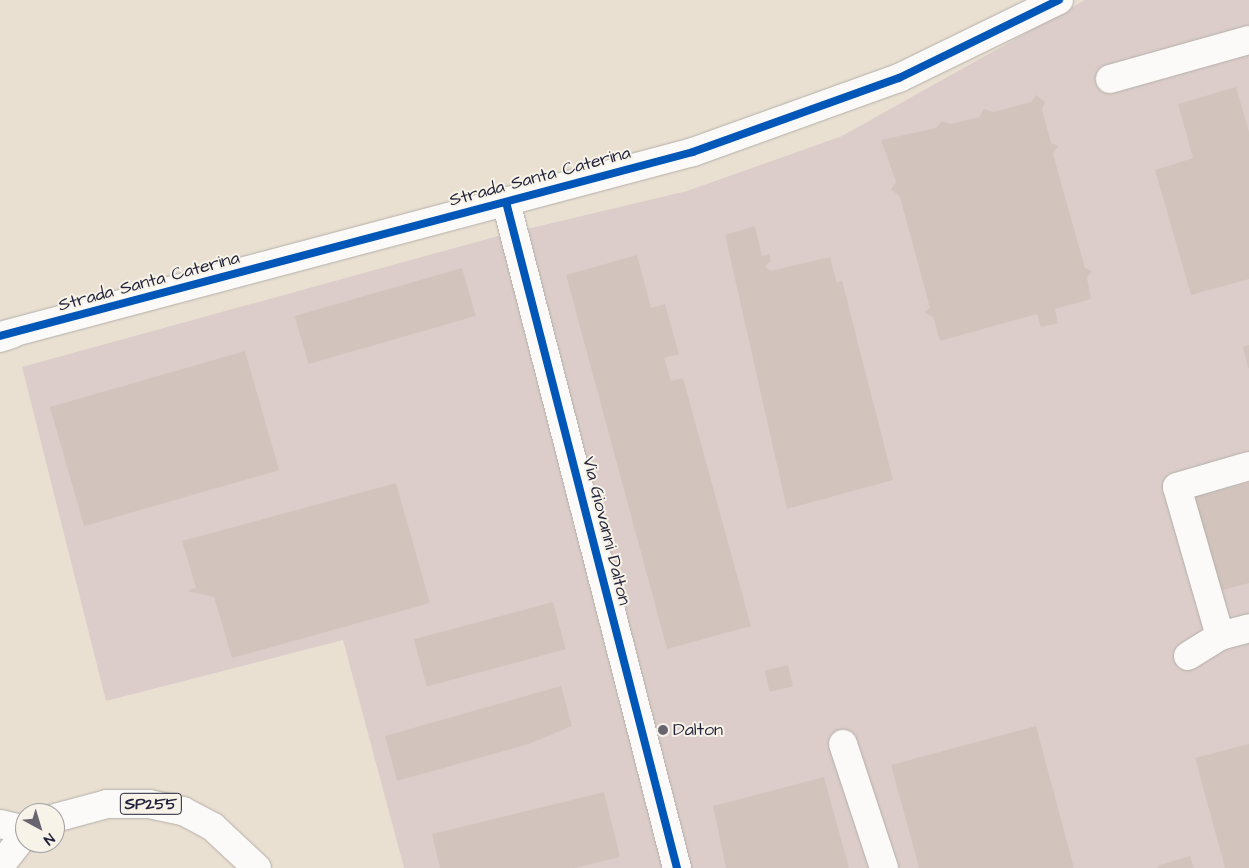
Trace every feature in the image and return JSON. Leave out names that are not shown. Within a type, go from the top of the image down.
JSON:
[{"type":"main road","name":"Strada Santa Caterina","points":[[4,336],[693,152],[804,114],[899,78],[1059,0]]},
{"type":"main road","points":[[1110,79],[1249,40]]},
{"type":"main road","name":"Via Giovanni Dalton","points":[[506,202],[677,868]]},
{"type":"main road","points":[[1220,636],[1177,487],[1249,466]]},
{"type":"main road","points":[[1188,656],[1220,636],[1249,628]]},
{"type":"main road","points":[[843,744],[884,868]]},
{"type":"main road","name":"SP255","points":[[65,815],[107,804],[149,804],[183,811],[213,827],[257,868]]},
{"type":"main road","points":[[0,824],[15,829]]},
{"type":"main road","points":[[0,838],[15,834]]},
{"type":"main road","points":[[0,866],[15,846]]},
{"type":"shaded area","points":[[1085,0],[1249,0],[1249,868],[404,868],[343,640],[106,701],[22,367],[498,236],[687,191],[842,136]]},
{"type":"building","points":[[1236,87],[1249,132],[1249,279],[1191,295],[1155,170],[1193,158],[1178,104]]},
{"type":"building","points":[[1036,95],[1045,102],[1042,109],[1051,143],[1058,146],[1053,154],[1085,268],[1092,271],[1087,278],[1091,299],[1055,309],[1058,323],[1041,327],[1037,314],[940,341],[933,317],[924,312],[930,308],[900,197],[891,189],[896,182],[881,140],[936,128],[942,121],[951,124],[979,117],[984,109],[993,112],[1031,102]]},
{"type":"building","points":[[755,226],[762,256],[769,254],[771,261],[765,266],[770,271],[830,257],[837,283],[842,280],[893,480],[787,509],[725,235]]},
{"type":"building","points":[[637,255],[651,308],[665,304],[679,354],[664,358],[671,381],[683,378],[751,626],[667,649],[566,275]]},
{"type":"building","points":[[462,268],[476,316],[309,364],[295,316]]},
{"type":"building","points":[[1249,345],[1249,368],[1248,368],[1243,347]]},
{"type":"building","points":[[245,351],[279,470],[84,526],[50,407]]},
{"type":"building","points":[[396,483],[430,603],[232,658],[214,597],[187,591],[196,588],[182,541]]},
{"type":"building","points":[[1249,483],[1249,583],[1215,592],[1190,498]]},
{"type":"building","points":[[553,602],[566,649],[427,687],[414,639]]},
{"type":"building","points":[[788,665],[793,686],[770,692],[765,670]]},
{"type":"building","points":[[561,686],[572,726],[529,744],[397,781],[385,736]]},
{"type":"building","points":[[1036,726],[1074,868],[919,868],[891,765]]},
{"type":"building","points":[[1249,744],[1249,868],[1225,868],[1195,758]]},
{"type":"building","points":[[824,777],[849,868],[726,868],[713,806]]},
{"type":"building","points":[[604,792],[620,857],[574,868],[440,868],[432,834]]},
{"type":"building","points":[[1190,856],[1194,868],[1158,868],[1157,866]]},
{"type":"cycle path","points":[[0,336],[693,152],[899,78],[1059,0]]},
{"type":"cycle path","points":[[506,202],[677,868]]},
{"type":"place","name":"Dalton","points":[[663,730]]}]
